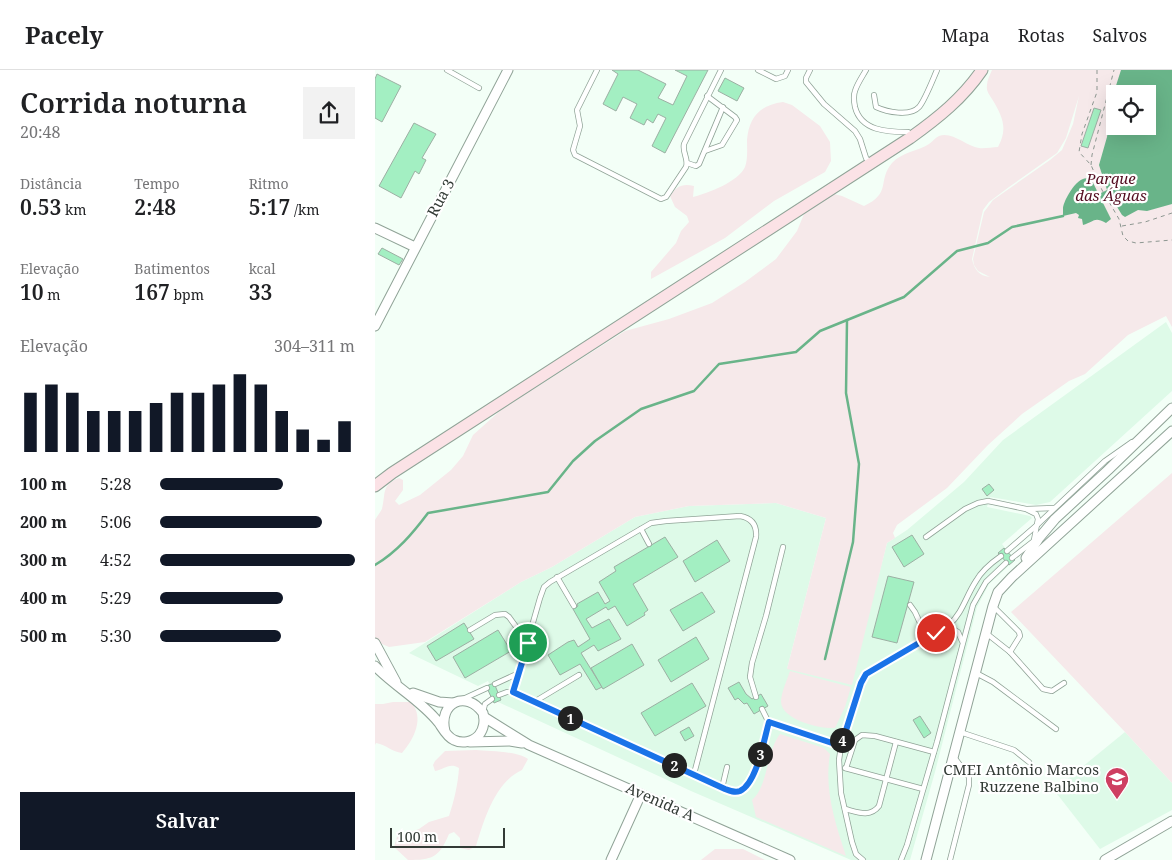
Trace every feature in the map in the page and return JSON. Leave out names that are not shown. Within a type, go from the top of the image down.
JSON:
[{"type":"street","name":"Rua 3","points":[[375,326],[508,70]]},
{"type":"street","points":[[375,486],[392,472],[868,161],[947,102],[975,70]]},
{"type":"street","points":[[375,476],[944,113],[974,82],[982,70]]},
{"type":"street","points":[[375,228],[415,247]]},
{"type":"street","points":[[926,860],[993,606],[999,592],[1012,577],[1057,535],[1066,514],[1172,408]]},
{"type":"street","points":[[1012,577],[1037,539],[1172,431]]},
{"type":"street","points":[[375,644],[397,684],[423,697],[439,702],[473,703],[483,715],[529,745]]},
{"type":"street","points":[[375,666],[416,699],[455,741],[511,741],[529,745]]},
{"type":"street","points":[[445,731],[442,721],[445,711],[456,702]]},
{"type":"street","points":[[468,742],[477,738],[482,731],[483,715]]},
{"type":"street","name":"Avenida A","points":[[529,745],[790,860]]},
{"type":"street","points":[[611,860],[641,794]]},
{"type":"street","points":[[1107,860],[1172,821]]},
{"type":"lane","points":[[447,70],[479,88]]},
{"type":"lane","points":[[597,70],[577,110],[580,130],[573,150],[575,156],[661,198],[666,197],[686,168],[687,163],[683,144],[721,70]]},
{"type":"lane","points":[[758,70],[776,79],[785,76],[788,70]]},
{"type":"lane","points":[[810,70],[806,82],[818,98],[855,131],[861,139],[868,161]]},
{"type":"lane","points":[[866,70],[855,90],[856,112],[868,125],[879,130],[908,132]]},
{"type":"lane","points":[[874,95],[877,107],[886,111],[909,112],[919,107],[937,70]]},
{"type":"lane","points":[[705,151],[721,147],[737,120],[707,96]]},
{"type":"lane","points":[[687,163],[698,166],[723,107]]},
{"type":"lane","points":[[926,538],[965,509],[982,502],[988,501],[1026,510],[1066,514]]},
{"type":"lane","points":[[1026,510],[1037,516],[1037,539]]},
{"type":"lane","points":[[1007,551],[1037,525],[1066,514]]},
{"type":"lane","points":[[513,692],[544,588],[557,577],[641,529],[659,522],[740,516],[750,519],[755,527],[756,537],[694,774]]},
{"type":"lane","points":[[641,529],[649,544]]},
{"type":"lane","points":[[1012,558],[1037,539],[1057,535]]},
{"type":"lane","points":[[756,697],[750,677],[752,662],[766,616],[783,547]]},
{"type":"lane","points":[[863,860],[854,849],[841,793],[839,766],[841,746],[861,683],[866,674],[949,625],[959,615],[975,582],[990,564],[1001,556]]},
{"type":"lane","points":[[901,860],[934,752],[971,611],[986,582],[1006,562]]},
{"type":"lane","points":[[557,577],[574,606]]},
{"type":"lane","points":[[910,606],[915,612],[927,638]]},
{"type":"lane","points":[[993,606],[1021,636],[1010,652]]},
{"type":"lane","points":[[470,630],[495,615],[505,614],[528,643]]},
{"type":"lane","points":[[936,633],[948,628],[953,629],[960,634],[962,643]]},
{"type":"lane","points":[[986,633],[1010,652],[1043,688],[1052,691],[1064,683]]},
{"type":"lane","points":[[495,684],[519,673]]},
{"type":"lane","points":[[976,673],[993,682],[1056,729]]},
{"type":"lane","points":[[534,702],[579,676]]},
{"type":"lane","points":[[456,702],[487,688]]},
{"type":"lane","points":[[499,695],[513,692],[730,791],[739,791],[751,780],[769,722]]},
{"type":"lane","points":[[483,715],[485,704],[492,699]]},
{"type":"lane","points":[[762,709],[769,722],[841,746]]},
{"type":"lane","points":[[960,732],[1014,750],[1029,762]]},
{"type":"lane","points":[[846,768],[855,740],[860,735],[868,734],[934,752]]},
{"type":"lane","points":[[845,809],[863,813],[874,811],[879,806],[896,742]]},
{"type":"lane","points":[[950,860],[969,785],[969,777],[954,757]]},
{"type":"lane","points":[[839,766],[923,789]]},
{"type":"lane","points":[[722,788],[727,767]]},
{"type":"path","points":[[1097,70],[1097,92],[1079,147],[1081,155],[1091,165],[1102,190],[1122,226],[1123,236],[1131,242],[1172,240]]},
{"type":"path","points":[[1091,165],[1114,70]]},
{"type":"path","points":[[1122,226],[1145,222],[1172,213]]},
{"type":"shaded area","points":[[1121,70],[1172,70],[1172,204],[1147,211],[1138,210],[1125,217],[1111,197],[1104,200],[1103,203],[1111,219],[1106,223],[1096,220],[1083,225],[1082,219],[1078,218],[1079,215],[1076,213],[1063,216],[1063,208],[1069,193],[1082,179],[1087,178],[1091,180],[1099,194],[1107,190],[1099,165],[1107,135],[1156,135],[1156,85],[1116,85]]},
{"type":"shaded area","points":[[1166,322],[1172,333],[1172,391],[1050,502],[1036,505],[990,497],[987,507],[1032,518],[1002,544],[1015,560],[989,584],[977,607],[935,772],[910,860],[851,860],[691,791],[498,702],[488,681],[478,686],[409,653],[521,582],[552,567],[635,517],[689,506],[776,503],[826,518],[787,669],[877,582],[887,543],[907,530],[964,482],[1003,440]]},
{"type":"shaded area","name":"CMEI Antônio Marcos Ruzzene Balbino","points":[[1125,732],[1172,783],[1172,810],[1100,849],[1054,790]]},
{"type":"green space","name":"Parque das Águas","points":[[992,70],[1172,70],[1172,327],[1166,316],[1128,335],[1085,374],[1069,381],[1022,414],[988,445],[947,488],[897,525],[893,533],[895,538],[887,543],[852,685],[787,669],[826,518],[776,503],[689,506],[635,517],[552,567],[521,582],[425,642],[389,647],[375,641],[375,520],[382,509],[385,490],[389,484],[399,478],[403,480],[403,490],[395,501],[399,505],[420,495],[451,470],[463,456],[473,435],[501,410],[625,331],[669,319],[712,303],[745,282],[776,259],[797,231],[804,214],[834,194],[864,206],[873,201],[881,191],[888,169],[900,156],[925,146],[939,136],[944,135],[954,137],[974,147],[998,147],[1003,134],[1003,123],[987,89],[987,81]],"holes":[[[1079,96],[1073,124],[1062,150],[993,200],[984,212],[973,259],[978,271],[990,277],[980,274],[974,266],[972,259],[983,210],[989,202],[1057,153],[1066,138]]]},
{"type":"green space","points":[[783,102],[792,105],[820,126],[830,142],[831,161],[825,172],[774,201],[725,238],[651,279],[651,272],[676,243],[681,231],[689,222],[687,216],[675,207],[670,196],[672,193],[680,186],[694,186],[693,197],[714,190],[736,177],[746,164],[748,132],[753,119],[762,109]]},
{"type":"green space","points":[[1172,473],[1172,783],[1011,612]]},
{"type":"green space","points":[[790,671],[851,687],[845,707],[835,728],[820,727],[803,722],[788,714],[783,708],[781,698]]},
{"type":"green space","points":[[411,702],[417,715],[414,735],[402,753],[380,744],[376,743],[375,745],[375,704]]},
{"type":"green space","points":[[780,734],[824,748],[830,754],[828,780],[832,806],[846,856],[756,817],[752,800],[761,787],[775,741]]},
{"type":"green space","points":[[476,750],[510,753],[528,759],[522,770],[505,783],[498,792],[487,814],[476,846],[469,850],[460,848],[460,838],[454,832],[449,834],[442,848],[434,856],[408,860],[394,847],[397,837],[419,829],[429,822],[449,816],[453,804],[459,768],[449,766],[435,771],[433,765],[435,761],[445,751]]},
{"type":"green space","points":[[715,849],[743,849],[765,860],[701,860]]},
{"type":"building","points":[[612,70],[638,70],[666,84],[658,98],[673,105],[687,76],[675,70],[708,70],[665,153],[652,146],[666,118],[658,114],[653,123],[647,119],[644,125],[630,118],[637,104],[623,97],[616,111],[603,104],[618,74]]},
{"type":"building","points":[[377,74],[401,86],[382,122],[375,118],[375,79]]},
{"type":"building","points":[[725,78],[744,88],[737,101],[718,91]]},
{"type":"building","points":[[1094,108],[1101,110],[1088,148],[1081,146]]},
{"type":"building","points":[[414,123],[436,134],[422,158],[426,160],[419,174],[415,171],[401,198],[379,186]]},
{"type":"building","points":[[382,248],[403,259],[399,265],[378,254]]},
{"type":"building","points":[[989,484],[994,490],[987,496],[982,489]]},
{"type":"building","points":[[912,535],[924,554],[904,567],[892,547]]},
{"type":"building","points":[[665,537],[678,557],[633,584],[648,610],[644,613],[645,615],[627,626],[615,606],[608,610],[606,607],[586,619],[592,628],[609,619],[621,639],[598,651],[594,645],[581,653],[602,687],[596,690],[580,664],[560,675],[548,655],[568,642],[574,640],[578,647],[590,639],[573,609],[578,606],[577,604],[598,592],[605,604],[610,601],[599,582],[616,571],[614,567]]},
{"type":"building","points":[[717,540],[730,561],[695,582],[683,561]]},
{"type":"building","points":[[1004,548],[1015,560],[1009,565],[998,553]]},
{"type":"building","points":[[888,576],[914,582],[897,643],[872,637]]},
{"type":"building","points":[[702,592],[715,612],[683,631],[670,610]]},
{"type":"building","points":[[464,623],[474,639],[436,661],[427,646]]},
{"type":"building","points":[[498,630],[511,651],[465,678],[453,657]]},
{"type":"building","points":[[696,637],[709,659],[671,682],[658,660]]},
{"type":"building","points":[[632,644],[644,665],[603,689],[591,668]]},
{"type":"building","points":[[739,682],[746,694],[752,699],[761,694],[768,706],[754,714],[747,703],[744,704],[738,698],[735,700],[728,688]]},
{"type":"building","points":[[494,683],[501,700],[494,703],[486,686]]},
{"type":"building","points":[[692,683],[706,706],[655,736],[641,713]]},
{"type":"building","points":[[920,716],[931,733],[924,738],[913,720]]},
{"type":"building","points":[[689,727],[694,736],[685,741],[680,732]]},
{"type":"waterway","points":[[375,565],[404,542],[428,513],[548,492],[573,461],[595,441],[641,409],[694,391],[719,364],[796,352],[820,331],[904,297],[957,251],[988,243],[1012,227],[1063,216]]},
{"type":"waterway","points":[[825,659],[853,542],[859,464],[846,393],[847,320]]},
{"type":"place","name":"CMEI Antônio Marcos Ruzzene Balbino","points":[[1117,800]]},
{"type":"route","points":[[528,643],[513,692],[735,792],[747,785],[754,775],[769,722],[841,746],[861,683],[866,674],[936,633]]}]
